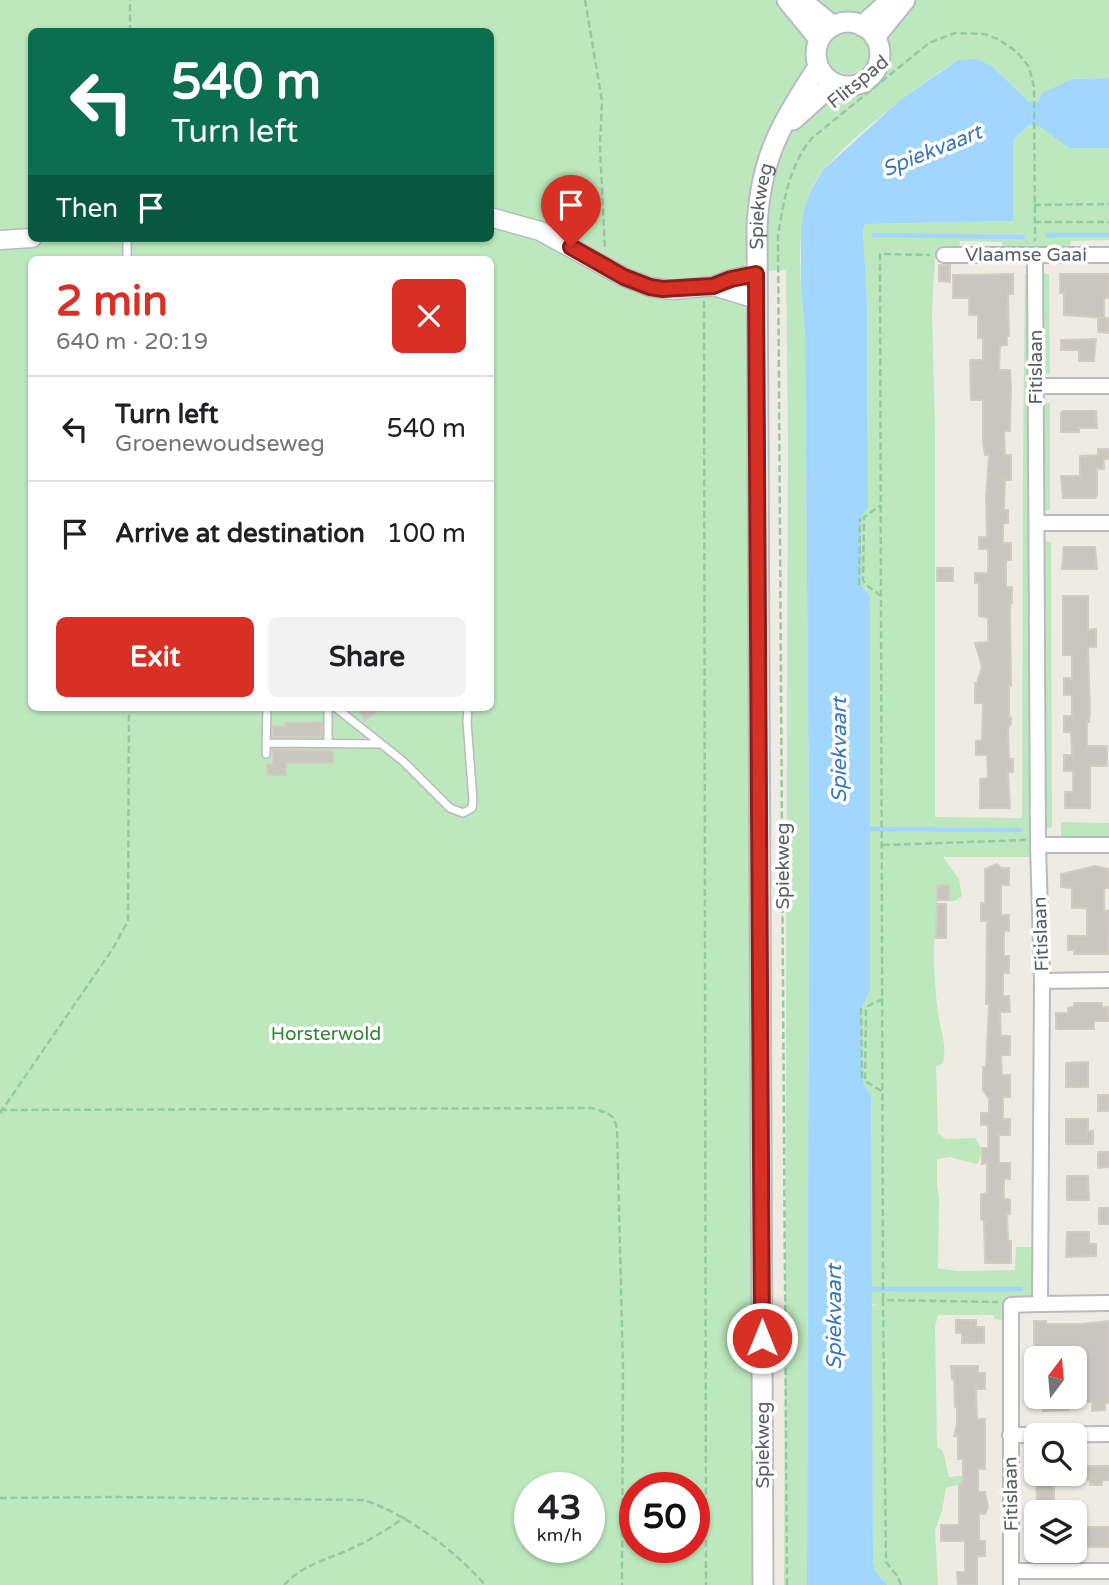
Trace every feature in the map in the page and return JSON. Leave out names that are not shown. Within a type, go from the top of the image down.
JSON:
[{"type":"main road","points":[[787,0],[826,33]]},
{"type":"main road","points":[[801,0],[826,33]]},
{"type":"main road","points":[[868,31],[891,0]]},
{"type":"main road","points":[[868,31],[905,0]]},
{"type":"main road","points":[[842,23],[868,31],[880,57],[872,76],[854,86],[834,83],[818,67],[816,48],[826,33],[842,23]]},
{"type":"main road","name":"Spiekweg","points":[[763,1585],[756,274],[760,190],[771,150],[790,109],[818,67]]},
{"type":"main road","name":"Spiekweg","points":[[779,132],[834,83]]},
{"type":"street","points":[[494,219],[540,231],[624,277],[650,287],[709,287],[756,274]]},
{"type":"street","points":[[0,240],[28,238]]},
{"type":"street","name":"Vlaamse Gaai","points":[[944,255],[1109,255]]},
{"type":"street","name":"Fitislaan","points":[[1035,255],[1038,843],[1042,981],[1040,1304]]},
{"type":"street","points":[[709,287],[756,299]]},
{"type":"street","points":[[1036,386],[1109,386]]},
{"type":"street","points":[[1037,523],[1109,523]]},
{"type":"street","points":[[1038,843],[1109,845]]},
{"type":"street","points":[[1042,981],[1109,980]]},
{"type":"street","points":[[1012,1305],[1109,1303]]},
{"type":"street","name":"Fitislaan","points":[[1011,1578],[1012,1305]]},
{"type":"street","points":[[1010,1435],[1109,1434]]},
{"type":"street","points":[[1011,1578],[1109,1571]]},
{"type":"lane","points":[[266,754],[267,711]]},
{"type":"lane","points":[[328,711],[328,744]]},
{"type":"lane","points":[[340,711],[420,777],[456,812],[468,811],[472,807],[468,711]]},
{"type":"lane","points":[[266,743],[381,744]]},
{"type":"path","points":[[130,0],[130,28]]},
{"type":"path","points":[[585,0],[601,101],[600,147],[606,246],[604,265]]},
{"type":"path","name":"Flitspad","points":[[779,274],[778,236],[783,209],[803,148],[834,119],[929,43],[955,33],[984,34],[998,39],[1017,52],[1030,67],[1034,87],[1034,205]]},
{"type":"path","points":[[1035,255],[1034,205],[1109,204]]},
{"type":"path","points":[[1034,222],[1109,222]]},
{"type":"path","points":[[901,1585],[886,1562],[880,254],[944,255]]},
{"type":"path","name":"Spiekweg","points":[[779,274],[787,1585]]},
{"type":"path","points":[[706,1585],[709,287]]},
{"type":"path","points":[[881,505],[864,517],[863,580],[864,584],[882,597]]},
{"type":"path","points":[[859,585],[860,519]]},
{"type":"path","points":[[1,1111],[112,950],[128,921],[129,711]]},
{"type":"path","points":[[883,845],[1038,843]]},
{"type":"path","points":[[883,999],[866,1007],[865,1081],[883,1092]]},
{"type":"path","points":[[861,1008],[862,1082]]},
{"type":"path","points":[[1,1111],[592,1108],[614,1118],[617,1129],[623,1367],[622,1585]]},
{"type":"path","points":[[883,1300],[998,1302],[1012,1305]]},
{"type":"path","points":[[0,1498],[363,1500],[384,1506],[405,1517],[485,1585]]},
{"type":"path","points":[[284,1585],[294,1574],[314,1562],[359,1545],[405,1517]]},
{"type":"green space","name":"Horsterwold","points":[[0,0],[777,0],[812,37],[812,66],[790,103],[744,266],[718,277],[666,280],[665,292],[725,295],[742,302],[749,314],[757,1585],[0,1585]]},
{"type":"green space","points":[[811,0],[1109,0],[1109,78],[1073,79],[1038,102],[1029,102],[993,67],[958,60],[900,101],[834,158],[819,175],[811,190],[802,225],[800,261],[805,333],[809,828],[807,1585],[784,1585],[788,440],[786,270],[764,271],[766,214],[777,163],[797,125],[834,92],[857,90],[870,83],[883,65],[886,50],[881,34],[863,19],[834,19]]},
{"type":"green space","points":[[848,30],[863,37],[870,52],[863,67],[848,74],[833,67],[826,52],[833,37]]},
{"type":"green space","points":[[1029,125],[1039,125],[1069,148],[1109,148],[1109,240],[1071,241],[1069,252],[1002,252],[1002,242],[960,241],[959,252],[940,252],[935,259],[932,311],[935,430],[935,817],[1022,818],[1025,274],[1030,274],[1034,857],[943,857],[959,879],[962,896],[955,901],[937,901],[942,935],[934,940],[934,976],[944,1051],[943,1063],[936,1066],[938,1133],[946,1139],[975,1138],[981,1150],[977,1164],[950,1157],[937,1159],[938,1268],[957,1271],[1015,1270],[1016,1247],[1037,1247],[1036,1291],[1029,1298],[1004,1298],[1004,1320],[995,1319],[993,1315],[938,1315],[935,1327],[937,1447],[943,1451],[949,1477],[968,1475],[972,1481],[946,1488],[935,1530],[938,1585],[888,1585],[875,1571],[873,1560],[871,1306],[879,1305],[870,1304],[871,1096],[863,1082],[862,1008],[870,989],[870,596],[861,585],[861,518],[868,505],[867,299],[863,231],[865,224],[1013,221],[1013,141]]},
{"type":"green space","points":[[1042,273],[1049,274],[1050,374],[1042,374]]},
{"type":"green space","points":[[1043,403],[1050,403],[1050,510],[1043,511]]},
{"type":"green space","points":[[1044,541],[1051,542],[1052,827],[1045,829]]},
{"type":"green space","points":[[1061,822],[1109,823],[1109,836],[1061,836]]},
{"type":"water","name":"Spiekvaart","points":[[977,59],[993,67],[1029,102],[1038,102],[1042,93],[1073,79],[1109,78],[1109,148],[1069,148],[1039,126],[1029,125],[1013,141],[1013,221],[865,224],[863,231],[867,299],[868,506],[861,518],[861,585],[870,596],[870,990],[862,1008],[863,1082],[871,1096],[873,1560],[875,1571],[888,1585],[807,1585],[809,828],[805,333],[801,286],[801,228],[804,209],[823,170],[899,101],[958,60]]},
{"type":"building","points":[[939,265],[950,265],[950,282],[939,281]]},
{"type":"building","points":[[1013,274],[1013,294],[1008,294],[1009,336],[1007,345],[1000,346],[999,370],[1010,370],[1011,387],[1010,431],[1004,431],[1005,455],[1011,455],[1011,480],[1005,480],[1004,510],[1008,510],[1008,523],[1003,523],[1003,543],[1011,543],[1011,560],[1006,560],[1006,587],[1012,587],[1009,686],[1011,724],[1008,729],[1009,759],[1013,759],[1013,772],[1008,772],[1010,808],[980,808],[980,779],[988,778],[987,755],[976,755],[976,741],[982,740],[983,703],[975,703],[975,683],[982,667],[975,643],[988,642],[988,618],[979,616],[979,583],[975,583],[975,573],[988,573],[988,549],[979,549],[979,537],[987,537],[989,455],[985,455],[983,442],[983,400],[971,400],[970,360],[983,360],[983,338],[978,338],[978,315],[969,315],[969,298],[953,298],[953,275]]},
{"type":"building","points":[[1060,274],[1109,274],[1109,298],[1104,298],[1104,318],[1064,315],[1064,293],[1060,293]]},
{"type":"building","points":[[1098,318],[1109,318],[1109,333],[1098,332]]},
{"type":"building","points":[[1096,339],[1094,361],[1079,361],[1079,350],[1061,350],[1061,340]]},
{"type":"building","points":[[1063,411],[1096,411],[1097,428],[1061,432]]},
{"type":"building","points":[[1098,449],[1109,449],[1109,459],[1104,459],[1104,469],[1097,469],[1095,498],[1063,498],[1061,476],[1080,476],[1080,456],[1098,455]]},
{"type":"building","points":[[1064,547],[1095,547],[1097,569],[1062,569]]},
{"type":"building","points":[[937,568],[953,568],[953,581],[937,581]]},
{"type":"building","points":[[1063,596],[1088,596],[1088,630],[1096,629],[1096,647],[1088,647],[1090,711],[1087,746],[1107,746],[1107,766],[1090,766],[1090,808],[1065,808],[1065,792],[1073,792],[1073,771],[1064,771],[1064,755],[1072,755],[1071,732],[1064,732],[1064,716],[1072,716],[1072,695],[1064,695],[1064,678],[1072,678],[1072,655],[1063,655]]},
{"type":"building","points":[[359,711],[378,711],[365,720]]},
{"type":"building","points":[[322,722],[322,737],[273,737],[273,726]]},
{"type":"building","points":[[273,749],[333,751],[333,763],[286,763],[286,775],[267,775],[267,764],[273,764]]},
{"type":"building","points":[[997,864],[1001,868],[1009,868],[1009,885],[1001,885],[1001,915],[1009,915],[1009,931],[1004,931],[1004,956],[1009,956],[1009,973],[1003,973],[1003,996],[1009,996],[1010,1012],[1000,1012],[1001,1036],[1010,1036],[1010,1055],[1001,1055],[1002,1075],[1010,1075],[1010,1097],[1003,1097],[1003,1119],[1010,1119],[1010,1135],[999,1135],[999,1163],[1010,1163],[1010,1179],[1004,1179],[1004,1199],[1010,1200],[1010,1214],[1007,1215],[1011,1263],[985,1263],[984,1221],[981,1219],[981,1194],[987,1193],[987,1163],[982,1164],[982,1148],[988,1148],[988,1125],[981,1125],[981,1113],[989,1113],[989,1099],[983,1090],[983,1067],[986,1067],[989,1004],[986,1004],[987,921],[981,921],[981,903],[985,903],[985,869]]},
{"type":"building","points":[[1095,866],[1109,869],[1109,888],[1104,888],[1104,911],[1109,910],[1108,954],[1074,954],[1074,950],[1068,950],[1068,936],[1087,936],[1087,908],[1072,908],[1072,888],[1061,887],[1061,874]]},
{"type":"building","points":[[937,885],[949,885],[949,900],[937,900]]},
{"type":"building","points":[[937,904],[946,904],[946,938],[936,938]]},
{"type":"building","points":[[1074,1003],[1102,1003],[1102,1008],[1108,1007],[1108,1021],[1094,1021],[1094,1029],[1056,1029],[1056,1013],[1068,1013],[1068,1008],[1074,1007]]},
{"type":"building","points":[[1088,1062],[1088,1087],[1066,1087],[1066,1063]]},
{"type":"building","points":[[1098,1095],[1109,1095],[1109,1111],[1098,1111]]},
{"type":"building","points":[[1066,1119],[1088,1119],[1088,1131],[1093,1131],[1093,1144],[1066,1144]]},
{"type":"building","points":[[1098,1152],[1109,1152],[1109,1167],[1098,1168]]},
{"type":"building","points":[[1067,1176],[1088,1176],[1089,1200],[1067,1200]]},
{"type":"building","points":[[1099,1208],[1109,1208],[1109,1224],[1099,1224]]},
{"type":"building","points":[[1067,1232],[1089,1232],[1089,1244],[1096,1244],[1096,1256],[1066,1257]]},
{"type":"building","points":[[956,1320],[976,1320],[976,1327],[984,1327],[984,1343],[962,1343],[962,1333],[956,1333]]},
{"type":"building","points":[[1034,1321],[1046,1321],[1046,1324],[1081,1324],[1109,1321],[1109,1403],[1105,1403],[1105,1410],[1092,1411],[1092,1402],[1087,1402],[1087,1346],[1034,1346]]},
{"type":"building","points":[[951,1366],[978,1366],[978,1373],[985,1373],[985,1389],[976,1389],[977,1419],[985,1419],[985,1469],[978,1469],[978,1492],[985,1492],[988,1507],[985,1514],[979,1514],[979,1541],[985,1541],[985,1556],[977,1556],[977,1585],[958,1585],[957,1572],[965,1572],[965,1541],[941,1541],[941,1525],[959,1525],[959,1484],[963,1484],[963,1459],[958,1459],[958,1436],[954,1436],[957,1407]]},
{"type":"building","points":[[1043,1409],[1068,1410],[1043,1411]]},
{"type":"building","points":[[1087,1466],[1109,1466],[1109,1480],[1102,1480],[1102,1485],[1090,1485],[1090,1480],[1087,1480]]},
{"type":"building","points":[[1036,1486],[1054,1486],[1054,1500],[1037,1500]]},
{"type":"building","points":[[1087,1527],[1109,1527],[1109,1547],[1088,1547]]},
{"type":"waterway","points":[[874,235],[1023,237]]},
{"type":"waterway","points":[[1048,235],[1109,235]]},
{"type":"waterway","points":[[869,829],[1020,830]]},
{"type":"waterway","points":[[871,1289],[1021,1289]]},
{"type":"route","points":[[571,247],[624,277],[663,289],[713,286],[756,274],[762,1338]]}]
